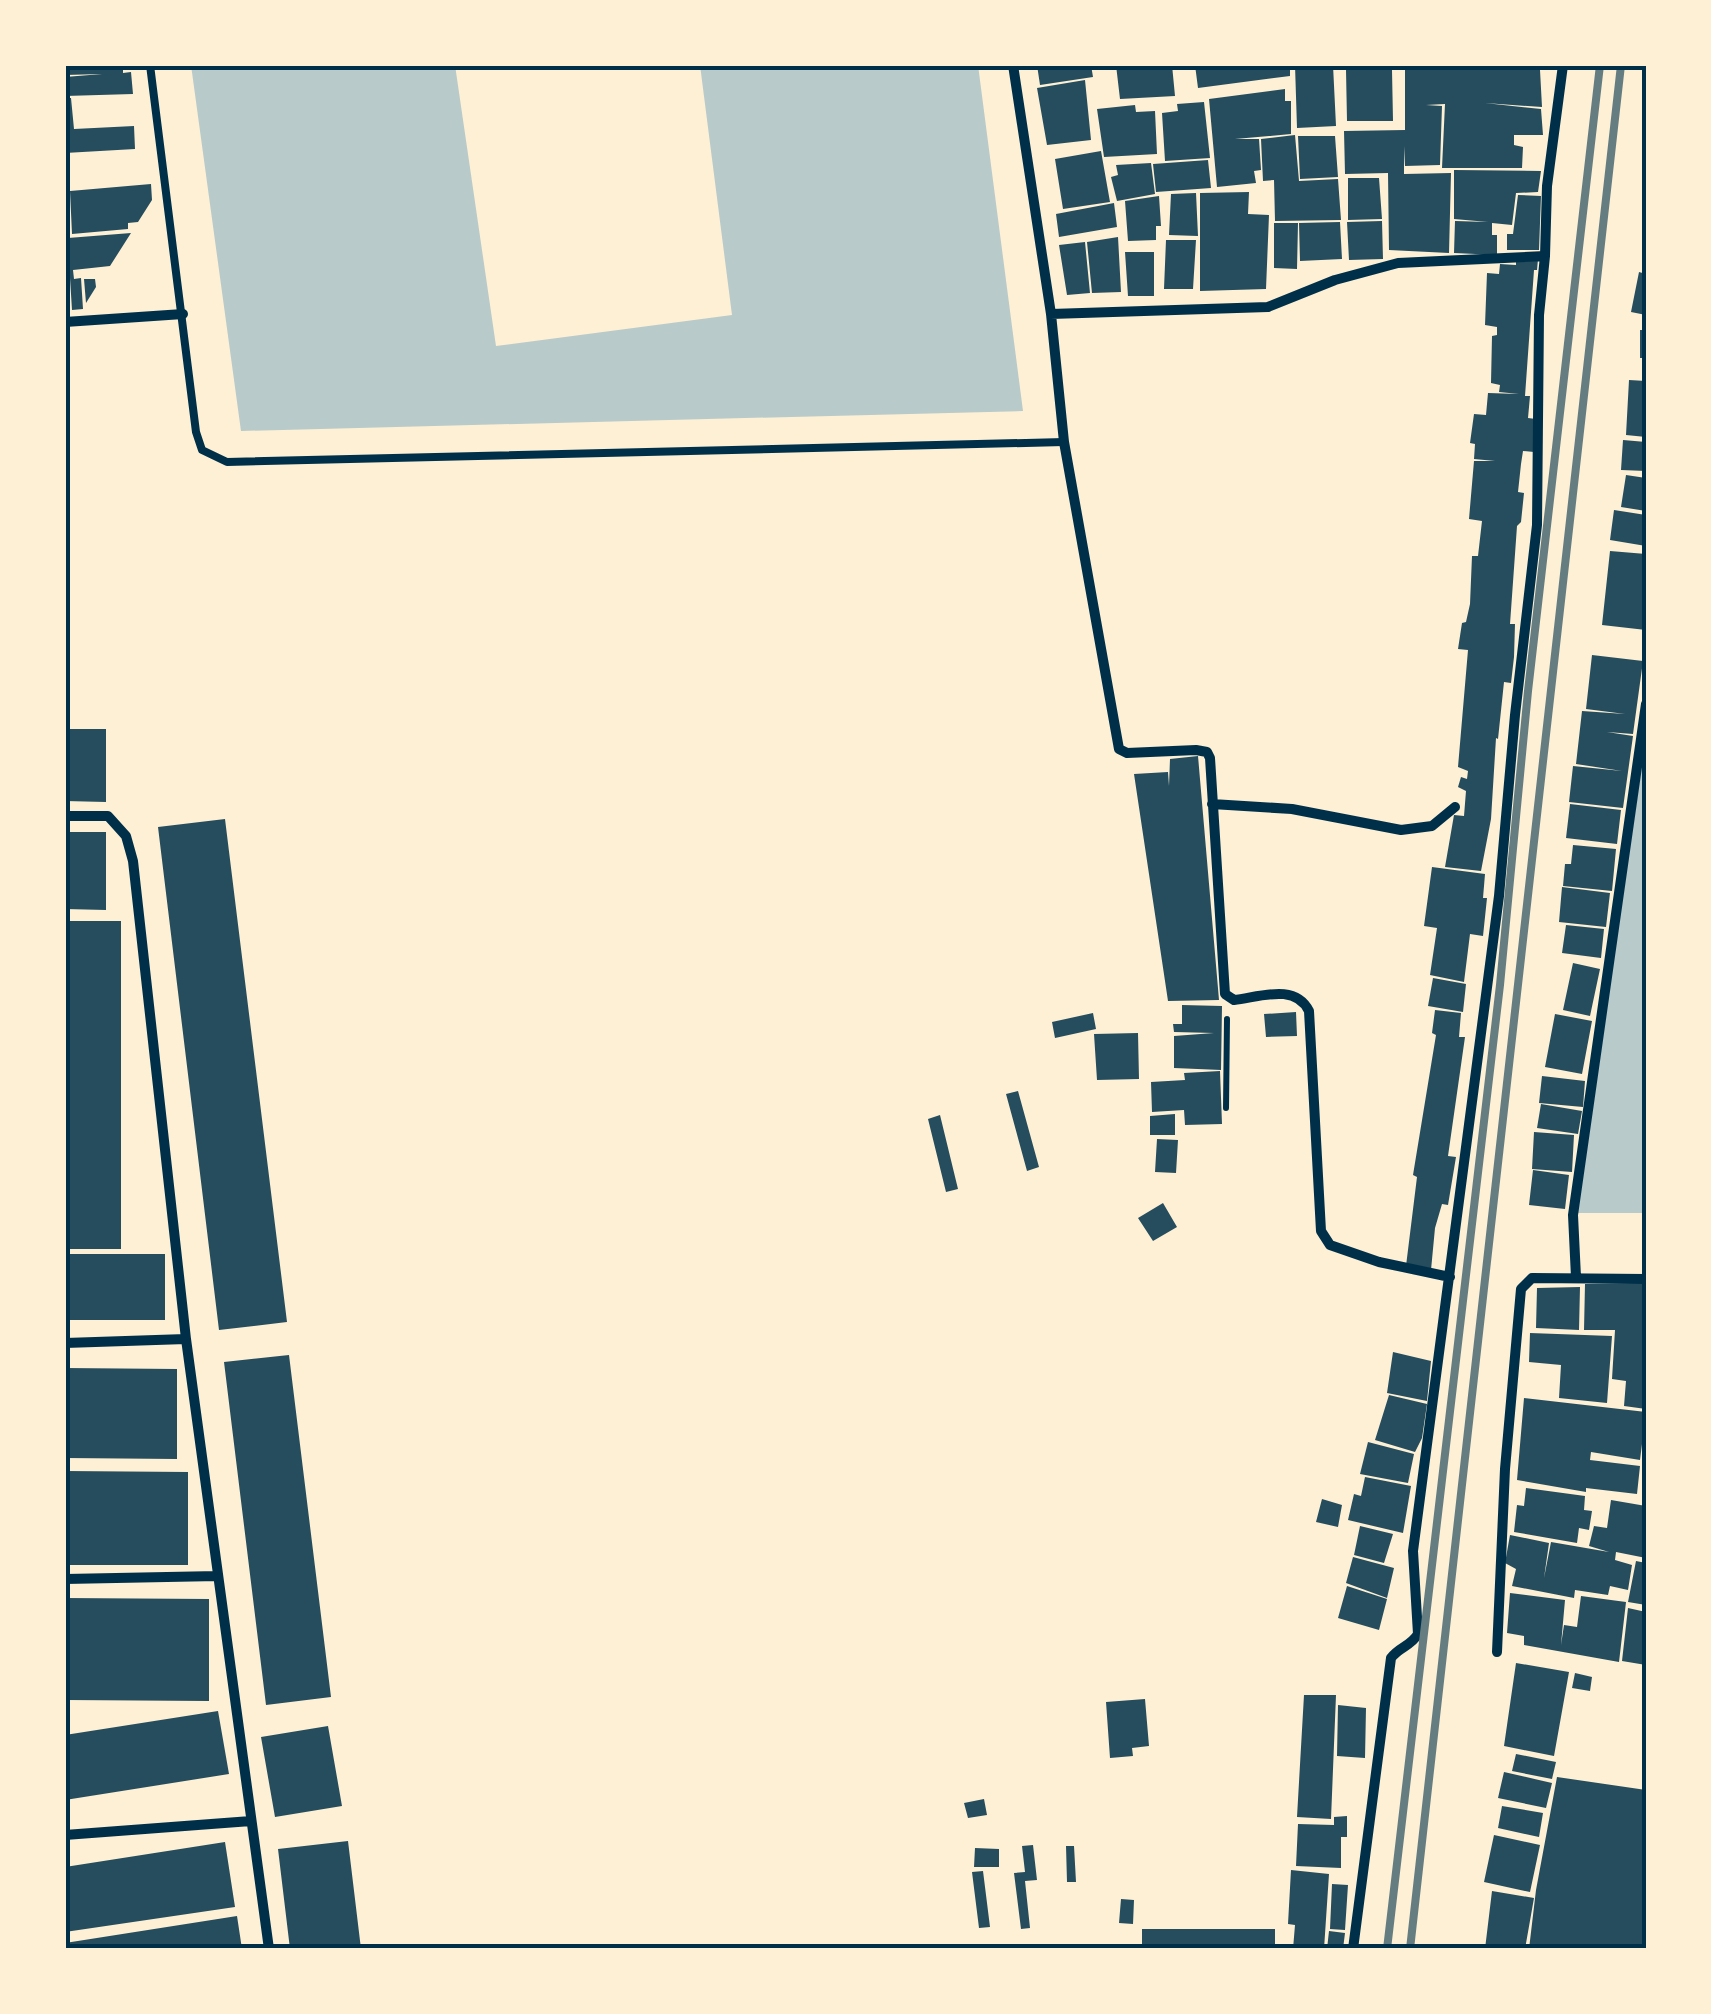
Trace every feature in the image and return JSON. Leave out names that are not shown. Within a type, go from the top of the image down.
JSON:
[{"type":"street","points":[[1013,65],[1050,314],[1064,442],[1119,749],[1207,752],[1210,758],[1225,994],[1234,1000],[1290,993],[1303,1000],[1309,1011],[1321,1231],[1325,1240],[1379,1262],[1450,1277]]},
{"type":"street","points":[[1352,1949],[1390,1658],[1418,1634],[1413,1551],[1499,896],[1538,525],[1538,315],[1547,186],[1563,65]]},
{"type":"street","points":[[1050,314],[1268,307],[1335,280],[1398,264],[1545,256]]},
{"type":"street","points":[[65,322],[183,314]]},
{"type":"street","points":[[1576,1277],[1573,1215],[1646,704]]},
{"type":"street","points":[[1212,804],[1292,809],[1401,830],[1432,826],[1455,807]]},
{"type":"street","points":[[65,816],[108,816],[126,836],[133,861],[186,1339],[269,1949]]},
{"type":"street","points":[[1498,1652],[1503,1491],[1521,1289],[1532,1278],[1646,1279]]},
{"type":"street","points":[[65,1343],[186,1339]]},
{"type":"street","points":[[65,1579],[218,1576]]},
{"type":"street","points":[[65,1835],[251,1821]]},
{"type":"lane","points":[[150,65],[196,432],[202,450],[227,462],[1064,442]]},
{"type":"path","points":[[1226,1108],[1229,996]]},
{"type":"shaded area","points":[[191,65],[455,65],[496,346],[732,315],[700,65],[978,65],[1023,411],[241,431]]},
{"type":"shaded area","points":[[1646,736],[1646,1213],[1577,1213]]},
{"type":"building","points":[[65,65],[123,65],[123,73],[131,72],[133,94],[65,96],[65,77],[102,74],[65,75]]},
{"type":"building","points":[[1037,65],[1091,65],[1093,77],[1040,85]]},
{"type":"building","points":[[1116,65],[1172,65],[1175,96],[1120,99]]},
{"type":"building","points":[[1195,65],[1290,65],[1290,76],[1198,88]]},
{"type":"building","points":[[1295,65],[1333,65],[1336,126],[1297,128]]},
{"type":"building","points":[[1405,65],[1540,70],[1542,107],[1485,103],[1541,109],[1543,135],[1514,135],[1514,145],[1523,147],[1522,168],[1442,168],[1445,104],[1426,105],[1442,106],[1440,165],[1405,166],[1404,146],[1404,174],[1451,173],[1449,253],[1389,250],[1388,173],[1345,174],[1344,131],[1405,130]]},
{"type":"building","points":[[1346,70],[1392,70],[1393,121],[1347,121]]},
{"type":"building","points":[[1085,80],[1091,140],[1047,145],[1037,88]]},
{"type":"building","points":[[1285,89],[1285,101],[1291,101],[1291,134],[1235,139],[1259,139],[1261,170],[1254,171],[1256,183],[1217,187],[1209,99]]},
{"type":"building","points":[[65,98],[71,98],[74,129],[134,126],[135,149],[65,153]]},
{"type":"building","points":[[1204,102],[1210,158],[1165,161],[1162,113],[1178,111],[1177,104]]},
{"type":"building","points":[[1135,105],[1136,112],[1155,111],[1157,154],[1104,157],[1097,109]]},
{"type":"building","points":[[1295,135],[1299,181],[1338,179],[1341,220],[1275,221],[1274,180],[1263,181],[1261,139]]},
{"type":"building","points":[[1298,136],[1335,136],[1338,177],[1300,179]]},
{"type":"building","points":[[1101,151],[1110,202],[1063,209],[1055,159]]},
{"type":"building","points":[[1208,160],[1211,188],[1156,192],[1153,164]]},
{"type":"building","points":[[1151,163],[1155,194],[1117,201],[1111,177],[1118,175],[1116,165]]},
{"type":"building","points":[[1454,170],[1541,171],[1538,192],[1516,193],[1512,225],[1492,223],[1492,235],[1497,235],[1497,255],[1454,253],[1455,221],[1488,222],[1454,219]]},
{"type":"building","points":[[1348,178],[1379,178],[1382,219],[1348,220]]},
{"type":"building","points":[[151,184],[152,200],[138,222],[128,223],[128,229],[72,234],[70,191]]},
{"type":"building","points":[[1249,192],[1248,214],[1269,215],[1266,289],[1200,291],[1200,193]]},
{"type":"building","points":[[1196,193],[1198,236],[1169,235],[1171,194]]},
{"type":"building","points":[[1518,195],[1541,196],[1539,250],[1507,250],[1507,234],[1513,234]]},
{"type":"building","points":[[1159,196],[1161,226],[1156,226],[1156,240],[1128,241],[1125,201]]},
{"type":"building","points":[[1114,203],[1117,227],[1059,237],[1056,214]]},
{"type":"building","points":[[1382,221],[1383,259],[1349,260],[1347,222]]},
{"type":"building","points":[[1340,222],[1342,259],[1300,261],[1299,223]]},
{"type":"building","points":[[1274,223],[1298,223],[1297,269],[1274,268]]},
{"type":"building","points":[[65,229],[68,238],[131,233],[110,266],[73,270],[74,279],[81,278],[83,309],[72,310],[70,278],[65,278]]},
{"type":"building","points":[[1118,237],[1121,292],[1092,293],[1087,242]]},
{"type":"building","points":[[1166,240],[1196,240],[1193,289],[1164,289]]},
{"type":"building","points":[[1085,242],[1090,293],[1067,295],[1059,245]]},
{"type":"building","points":[[1125,252],[1154,252],[1154,296],[1128,296]]},
{"type":"building","points":[[1516,258],[1538,259],[1525,396],[1530,396],[1528,418],[1536,419],[1534,452],[1523,451],[1521,464],[1518,492],[1524,493],[1521,522],[1517,526],[1510,624],[1515,624],[1514,657],[1511,683],[1504,682],[1491,819],[1481,871],[1445,867],[1454,815],[1464,816],[1466,791],[1458,787],[1461,777],[1467,779],[1468,771],[1458,767],[1468,650],[1458,649],[1470,604],[1472,556],[1478,556],[1482,521],[1469,519],[1474,461],[1495,461],[1474,459],[1475,444],[1470,443],[1474,414],[1486,415],[1488,393],[1519,394],[1499,392],[1500,385],[1491,383],[1492,336],[1497,335],[1497,327],[1485,325],[1487,273],[1499,274],[1500,264],[1516,265]]},
{"type":"building","points":[[1639,272],[1646,274],[1646,315],[1631,312]]},
{"type":"building","points":[[84,279],[95,279],[96,287],[86,303]]},
{"type":"building","points":[[1640,330],[1646,330],[1646,358],[1640,358]]},
{"type":"building","points":[[1629,380],[1646,381],[1646,437],[1626,435]]},
{"type":"building","points":[[1623,440],[1646,442],[1646,471],[1621,470]]},
{"type":"building","points":[[1626,475],[1646,478],[1646,511],[1621,507]]},
{"type":"building","points":[[1614,510],[1646,515],[1646,546],[1610,540]]},
{"type":"building","points":[[1610,551],[1646,554],[1646,630],[1602,625]]},
{"type":"building","points":[[1592,655],[1643,661],[1633,734],[1607,732],[1633,736],[1623,808],[1569,802],[1573,766],[1622,771],[1576,764],[1582,711],[1625,714],[1586,709]]},
{"type":"building","points":[[65,729],[106,729],[106,802],[65,801]]},
{"type":"building","points":[[1198,756],[1219,1000],[1168,1001],[1134,774],[1168,772],[1169,786],[1170,759]]},
{"type":"building","points":[[1570,804],[1621,810],[1617,844],[1566,838]]},
{"type":"building","points":[[225,819],[287,1322],[219,1330],[158,827]]},
{"type":"building","points":[[65,832],[106,832],[106,910],[65,909]]},
{"type":"building","points":[[1573,845],[1616,849],[1612,891],[1563,886],[1565,864],[1571,864]]},
{"type":"building","points":[[1432,867],[1485,874],[1483,936],[1470,934],[1464,982],[1430,975],[1437,928],[1424,926]]},
{"type":"building","points":[[1562,887],[1610,893],[1606,927],[1559,922]]},
{"type":"building","points":[[65,921],[121,921],[121,1249],[65,1249]]},
{"type":"building","points":[[1566,925],[1604,929],[1601,958],[1562,953]]},
{"type":"building","points":[[1573,963],[1600,969],[1590,1016],[1563,1010]]},
{"type":"building","points":[[1433,978],[1466,984],[1463,1012],[1428,1006]]},
{"type":"building","points":[[1182,1005],[1222,1006],[1221,1070],[1174,1068],[1174,1036],[1214,1033],[1174,1032],[1173,1024],[1182,1024]]},
{"type":"building","points":[[1435,1010],[1461,1013],[1459,1037],[1465,1037],[1448,1156],[1456,1157],[1448,1205],[1442,1204],[1435,1228],[1431,1270],[1406,1266],[1417,1177],[1413,1175],[1436,1035],[1432,1033]]},
{"type":"building","points":[[1296,1012],[1297,1036],[1266,1037],[1264,1014]]},
{"type":"building","points":[[1093,1013],[1096,1029],[1055,1038],[1052,1022]]},
{"type":"building","points":[[1555,1014],[1592,1021],[1582,1074],[1545,1067]]},
{"type":"building","points":[[1138,1033],[1139,1079],[1097,1080],[1094,1034]]},
{"type":"building","points":[[1220,1071],[1222,1124],[1185,1125],[1184,1110],[1152,1112],[1151,1082],[1185,1080],[1184,1073]]},
{"type":"building","points":[[1542,1076],[1585,1081],[1583,1107],[1539,1103]]},
{"type":"building","points":[[1018,1091],[1039,1167],[1027,1171],[1006,1094]]},
{"type":"building","points":[[1541,1104],[1582,1111],[1578,1134],[1537,1128]]},
{"type":"building","points":[[1175,1114],[1175,1135],[1150,1135],[1150,1116]]},
{"type":"building","points":[[940,1115],[958,1189],[946,1192],[928,1119]]},
{"type":"building","points":[[1534,1132],[1574,1135],[1572,1172],[1532,1169]]},
{"type":"building","points":[[1157,1139],[1178,1140],[1176,1173],[1155,1172]]},
{"type":"building","points":[[1533,1170],[1569,1175],[1565,1209],[1529,1205]]},
{"type":"building","points":[[1163,1203],[1177,1227],[1153,1241],[1138,1218]]},
{"type":"building","points":[[65,1254],[165,1254],[165,1320],[65,1320]]},
{"type":"building","points":[[1646,1283],[1646,1409],[1624,1406],[1626,1381],[1612,1379],[1615,1330],[1584,1330],[1585,1284]]},
{"type":"building","points":[[1580,1287],[1579,1330],[1536,1328],[1537,1288]]},
{"type":"building","points":[[1530,1333],[1612,1336],[1607,1403],[1559,1398],[1561,1365],[1529,1362]]},
{"type":"building","points":[[1393,1352],[1431,1361],[1427,1401],[1387,1393]]},
{"type":"building","points":[[289,1355],[331,1697],[266,1705],[224,1362]]},
{"type":"building","points":[[65,1368],[177,1369],[177,1459],[65,1458]]},
{"type":"building","points":[[1389,1395],[1427,1404],[1422,1438],[1415,1452],[1375,1440]]},
{"type":"building","points":[[1524,1398],[1646,1412],[1640,1460],[1591,1452],[1590,1460],[1640,1466],[1637,1494],[1586,1488],[1586,1492],[1517,1480]]},
{"type":"building","points":[[1368,1442],[1414,1454],[1408,1483],[1360,1474]]},
{"type":"building","points":[[65,1471],[188,1472],[188,1565],[65,1565]]},
{"type":"building","points":[[1365,1477],[1411,1486],[1403,1533],[1348,1520],[1354,1494],[1361,1496]]},
{"type":"building","points":[[1526,1488],[1585,1496],[1584,1510],[1592,1511],[1589,1530],[1579,1528],[1577,1543],[1514,1532],[1517,1505],[1524,1506]]},
{"type":"building","points":[[1322,1499],[1342,1505],[1338,1527],[1316,1522]]},
{"type":"building","points":[[1611,1500],[1646,1506],[1646,1558],[1616,1552],[1615,1560],[1632,1565],[1628,1590],[1610,1586],[1608,1595],[1575,1590],[1574,1598],[1512,1586],[1516,1569],[1505,1563],[1510,1535],[1549,1543],[1544,1578],[1551,1542],[1609,1552],[1589,1546],[1594,1526],[1607,1528]]},
{"type":"building","points":[[1360,1526],[1393,1534],[1384,1563],[1354,1555]]},
{"type":"building","points":[[1353,1557],[1394,1568],[1387,1598],[1346,1583]]},
{"type":"building","points":[[1636,1561],[1646,1563],[1646,1605],[1628,1602]]},
{"type":"building","points":[[1347,1586],[1387,1599],[1379,1630],[1338,1618]]},
{"type":"building","points":[[1510,1593],[1565,1600],[1561,1645],[1564,1625],[1577,1627],[1581,1596],[1626,1602],[1619,1662],[1524,1645],[1524,1636],[1507,1633]]},
{"type":"building","points":[[65,1598],[209,1599],[209,1701],[65,1700]]},
{"type":"building","points":[[1628,1608],[1646,1612],[1646,1665],[1622,1661]]},
{"type":"building","points":[[1516,1663],[1569,1672],[1554,1756],[1504,1746]]},
{"type":"building","points":[[1575,1673],[1592,1677],[1590,1691],[1572,1688]]},
{"type":"building","points":[[1304,1695],[1336,1695],[1331,1819],[1297,1817]]},
{"type":"building","points":[[1145,1699],[1149,1746],[1132,1748],[1133,1756],[1110,1758],[1106,1702]]},
{"type":"building","points":[[1338,1705],[1366,1708],[1365,1758],[1337,1756]]},
{"type":"building","points":[[218,1711],[229,1774],[65,1800],[65,1735]]},
{"type":"building","points":[[328,1726],[342,1806],[275,1817],[261,1737]]},
{"type":"building","points":[[1516,1754],[1556,1762],[1552,1779],[1512,1771]]},
{"type":"building","points":[[1504,1772],[1552,1783],[1546,1808],[1498,1798]]},
{"type":"building","points":[[1557,1777],[1646,1790],[1646,1949],[1529,1949]]},
{"type":"building","points":[[984,1799],[987,1815],[968,1818],[964,1803]]},
{"type":"building","points":[[1502,1806],[1543,1813],[1539,1837],[1498,1828]]},
{"type":"building","points":[[1347,1816],[1347,1837],[1341,1837],[1341,1868],[1296,1866],[1298,1824],[1334,1825],[1334,1817]]},
{"type":"building","points":[[1494,1835],[1540,1845],[1530,1892],[1484,1882]]},
{"type":"building","points":[[348,1841],[361,1949],[290,1949],[278,1849]]},
{"type":"building","points":[[225,1842],[235,1907],[65,1932],[65,1867]]},
{"type":"building","points":[[1033,1845],[1037,1880],[1025,1881],[1030,1928],[1021,1929],[1014,1873],[1025,1872],[1022,1846]]},
{"type":"building","points":[[1066,1846],[1074,1846],[1076,1882],[1067,1882]]},
{"type":"building","points":[[975,1848],[999,1849],[999,1867],[974,1867]]},
{"type":"building","points":[[1291,1870],[1329,1874],[1324,1949],[1293,1949],[1295,1925],[1288,1924]]},
{"type":"building","points":[[983,1871],[990,1927],[979,1928],[972,1872]]},
{"type":"building","points":[[1332,1884],[1348,1885],[1345,1930],[1330,1929]]},
{"type":"building","points":[[1492,1891],[1534,1898],[1525,1949],[1485,1949]]},
{"type":"building","points":[[1121,1899],[1134,1900],[1133,1924],[1119,1923]]},
{"type":"building","points":[[237,1916],[242,1949],[65,1949],[65,1943]]},
{"type":"building","points":[[1142,1929],[1275,1929],[1275,1949],[1142,1949]]},
{"type":"building","points":[[1329,1931],[1345,1933],[1343,1949],[1327,1949]]},
{"type":"railway","points":[[1387,1949],[1500,985],[1528,691],[1600,65]]},
{"type":"railway","points":[[1410,1949],[1621,65]]}]
